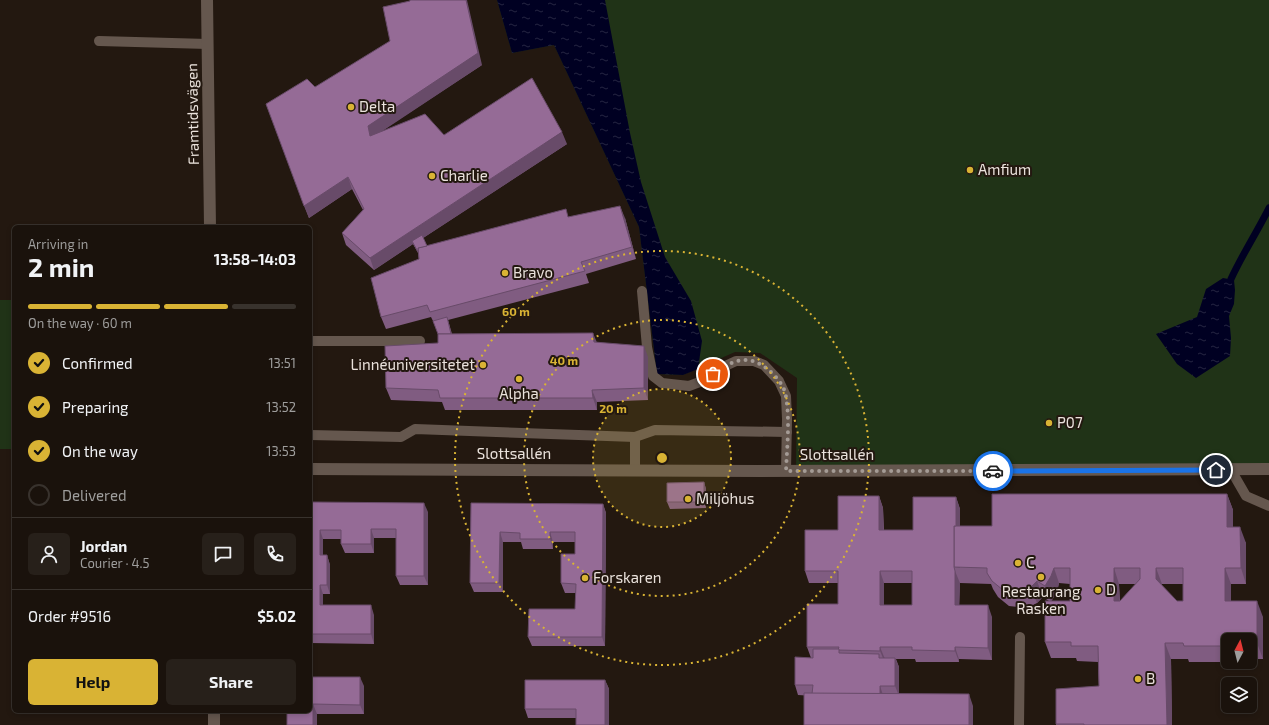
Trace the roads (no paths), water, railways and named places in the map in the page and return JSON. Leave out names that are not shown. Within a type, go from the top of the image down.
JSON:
[{"type":"street","name":"Framtidsvägen","points":[[207,0],[210,225]]},
{"type":"street","name":"Slottsallén","points":[[312,469],[786,471],[1269,469]]},
{"type":"street","points":[[214,713],[214,725]]},
{"type":"lane","points":[[98,41],[208,44]]},
{"type":"lane","points":[[642,291],[647,347],[653,376],[662,383],[689,386],[705,380],[721,368],[736,361],[754,361],[764,365],[779,380],[786,396],[786,471]]},
{"type":"lane","points":[[312,341],[420,342]]},
{"type":"lane","points":[[312,435],[401,436],[415,429],[635,437],[655,430],[787,432]]},
{"type":"lane","points":[[635,437],[635,470]]},
{"type":"lane","points":[[1231,470],[1246,496],[1269,506]]},
{"type":"lane","points":[[1020,637],[1020,725]]},
{"type":"water","points":[[497,0],[605,0],[630,133],[641,182],[665,257],[691,301],[702,341],[698,369],[683,375],[657,374],[639,227],[554,45],[512,53]]},
{"type":"water","points":[[1223,278],[1234,280],[1235,290],[1234,304],[1229,316],[1231,338],[1230,356],[1196,378],[1177,364],[1156,334],[1197,317],[1206,289]]},
{"type":"waterway","points":[[1231,279],[1269,208]]},
{"type":"place","name":"Delta","points":[[351,107]]},
{"type":"place","name":"Amfium","points":[[970,170]]},
{"type":"place","name":"Charlie","points":[[432,176]]},
{"type":"place","name":"Bravo","points":[[505,273]]},
{"type":"place","name":"Linnéuniversitetet","points":[[483,365]]},
{"type":"place","name":"Alpha","points":[[519,379]]},
{"type":"place","name":"P07","points":[[1049,423]]},
{"type":"place","name":"Miljöhus","points":[[688,499]]},
{"type":"place","name":"C","points":[[1018,563]]},
{"type":"place","name":"Restaurang Rasken","points":[[1041,577]]},
{"type":"place","name":"Forskaren","points":[[585,578]]},
{"type":"place","name":"D","points":[[1098,590]]},
{"type":"place","name":"B","points":[[1138,679]]}]
